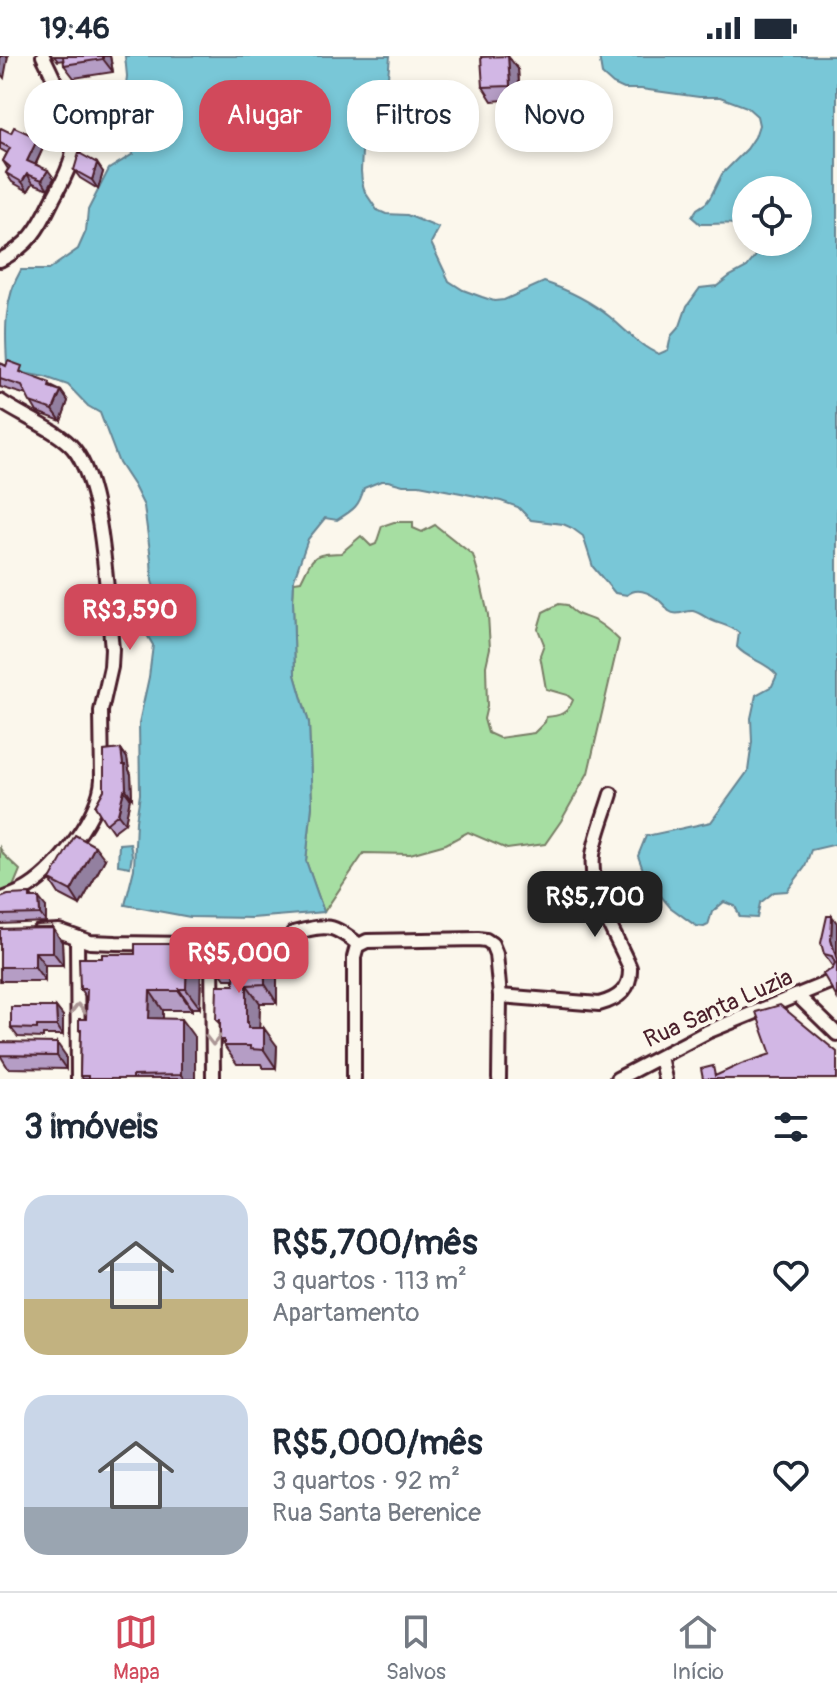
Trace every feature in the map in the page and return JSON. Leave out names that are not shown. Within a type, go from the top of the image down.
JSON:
[{"type":"street","points":[[0,260],[20,248],[35,233],[73,153],[69,116],[43,56]]},
{"type":"street","points":[[0,401],[62,438],[73,448],[83,465],[100,530],[112,658],[101,711],[102,789],[96,805],[66,850],[40,878],[0,900]]},
{"type":"street","points":[[500,996],[599,1004],[621,995],[627,987],[630,968],[601,907],[594,873],[595,845],[611,794]]},
{"type":"street","points":[[293,933],[324,926],[336,928],[359,945]]},
{"type":"street","points":[[29,932],[59,931],[90,942],[267,945]]},
{"type":"street","points":[[77,938],[78,1079]]},
{"type":"street","points":[[354,1079],[354,957],[359,945],[367,941],[486,940],[495,948],[500,996],[499,1079]]},
{"type":"street","points":[[212,945],[213,1079]]},
{"type":"street","name":"Rua Santa Luzia","points":[[617,1079],[707,1032],[837,979]]},
{"type":"street","points":[[798,996],[837,1034]]},
{"type":"street","points":[[62,1047],[78,1047]]},
{"type":"street","points":[[660,1057],[665,1079]]},
{"type":"green space","points":[[394,522],[413,522],[413,528],[422,532],[435,525],[473,555],[488,615],[490,648],[486,666],[487,706],[484,719],[488,733],[499,738],[534,733],[546,717],[563,713],[573,700],[546,689],[540,655],[544,644],[538,629],[543,612],[559,604],[567,605],[577,614],[600,624],[619,640],[588,773],[545,844],[507,849],[468,832],[446,844],[410,854],[364,853],[324,912],[306,861],[312,806],[309,723],[295,675],[294,582],[301,581],[319,555],[341,553],[361,536],[371,546],[376,544],[382,526]]},
{"type":"green space","points":[[0,848],[20,870],[13,887],[0,892]]},
{"type":"water","points":[[125,56],[390,56],[388,80],[347,80],[347,152],[362,152],[362,182],[377,210],[386,214],[407,215],[439,228],[431,243],[449,281],[463,290],[494,301],[504,300],[544,282],[594,305],[640,343],[659,354],[668,350],[671,336],[680,326],[687,306],[700,288],[717,286],[747,267],[756,256],[812,256],[812,176],[732,176],[732,224],[700,224],[692,217],[711,196],[722,174],[755,137],[759,125],[757,116],[747,107],[720,97],[624,89],[602,74],[599,56],[837,56],[837,844],[811,850],[805,867],[787,891],[774,892],[760,903],[757,918],[740,917],[735,906],[724,902],[712,912],[708,925],[696,926],[670,907],[646,878],[638,856],[646,836],[711,822],[748,771],[751,718],[756,695],[772,686],[777,675],[737,647],[739,633],[732,628],[693,611],[672,613],[647,593],[615,593],[593,567],[583,536],[572,528],[531,520],[518,507],[501,501],[388,481],[364,488],[355,507],[337,520],[325,518],[308,539],[294,579],[295,675],[309,723],[312,806],[306,861],[324,912],[252,918],[190,917],[125,905],[134,869],[140,794],[139,723],[153,645],[147,635],[158,600],[152,581],[144,506],[119,463],[100,413],[88,406],[68,385],[23,373],[7,363],[6,339],[11,292],[21,270],[48,270],[78,249],[86,231],[88,210],[109,169],[133,154],[131,152],[183,152],[183,80],[127,80]]},
{"type":"water","points":[[130,843],[130,867],[118,865],[119,844]]},
{"type":"building","points":[[63,56],[103,56],[103,59],[64,65]]},
{"type":"building","points":[[508,56],[510,80],[495,80],[495,87],[483,87],[481,57]]},
{"type":"building","points":[[14,127],[24,132],[24,152],[31,152],[27,161],[48,170],[42,180],[27,174],[22,182],[6,173],[10,167],[3,161],[10,148],[0,143],[0,129],[11,133]]},
{"type":"building","points":[[79,153],[97,163],[92,180],[74,170]]},
{"type":"building","points":[[8,361],[22,366],[20,372],[50,383],[49,387],[61,391],[53,410],[30,402],[22,386],[0,379],[0,363],[6,366]]},
{"type":"building","points":[[121,749],[126,789],[118,814],[106,824],[95,806],[104,790],[104,751]]},
{"type":"building","points":[[75,835],[95,846],[71,891],[50,880]]},
{"type":"building","points":[[30,894],[30,898],[39,898],[40,914],[0,915],[0,898]]},
{"type":"building","points":[[827,916],[832,916],[831,940],[837,960],[837,998],[823,974],[835,963],[832,956],[824,954],[821,943]]},
{"type":"building","points":[[53,928],[53,952],[35,952],[35,967],[0,967],[0,929]]},
{"type":"building","points":[[229,943],[264,946],[265,984],[247,985],[247,1022],[248,1028],[264,1028],[264,1050],[250,1049],[250,1046],[224,1046],[224,1040],[220,1040],[220,1020],[216,1020],[217,985],[234,985],[235,961],[212,961],[212,946],[229,946]]},
{"type":"building","points":[[135,944],[187,944],[186,989],[150,991],[149,1018],[181,1019],[181,1075],[132,1076],[132,1079],[88,1079],[88,1076],[80,1076],[79,1019],[86,1019],[87,989],[80,989],[79,958],[135,954]]},
{"type":"building","points":[[780,1005],[837,1052],[837,1079],[703,1079],[701,1069],[713,1066],[715,1076],[771,1054],[756,1012]]},
{"type":"building","points":[[11,1007],[56,1007],[57,1026],[11,1028]]},
{"type":"building","points":[[0,1042],[57,1043],[57,1056],[0,1055]]}]
